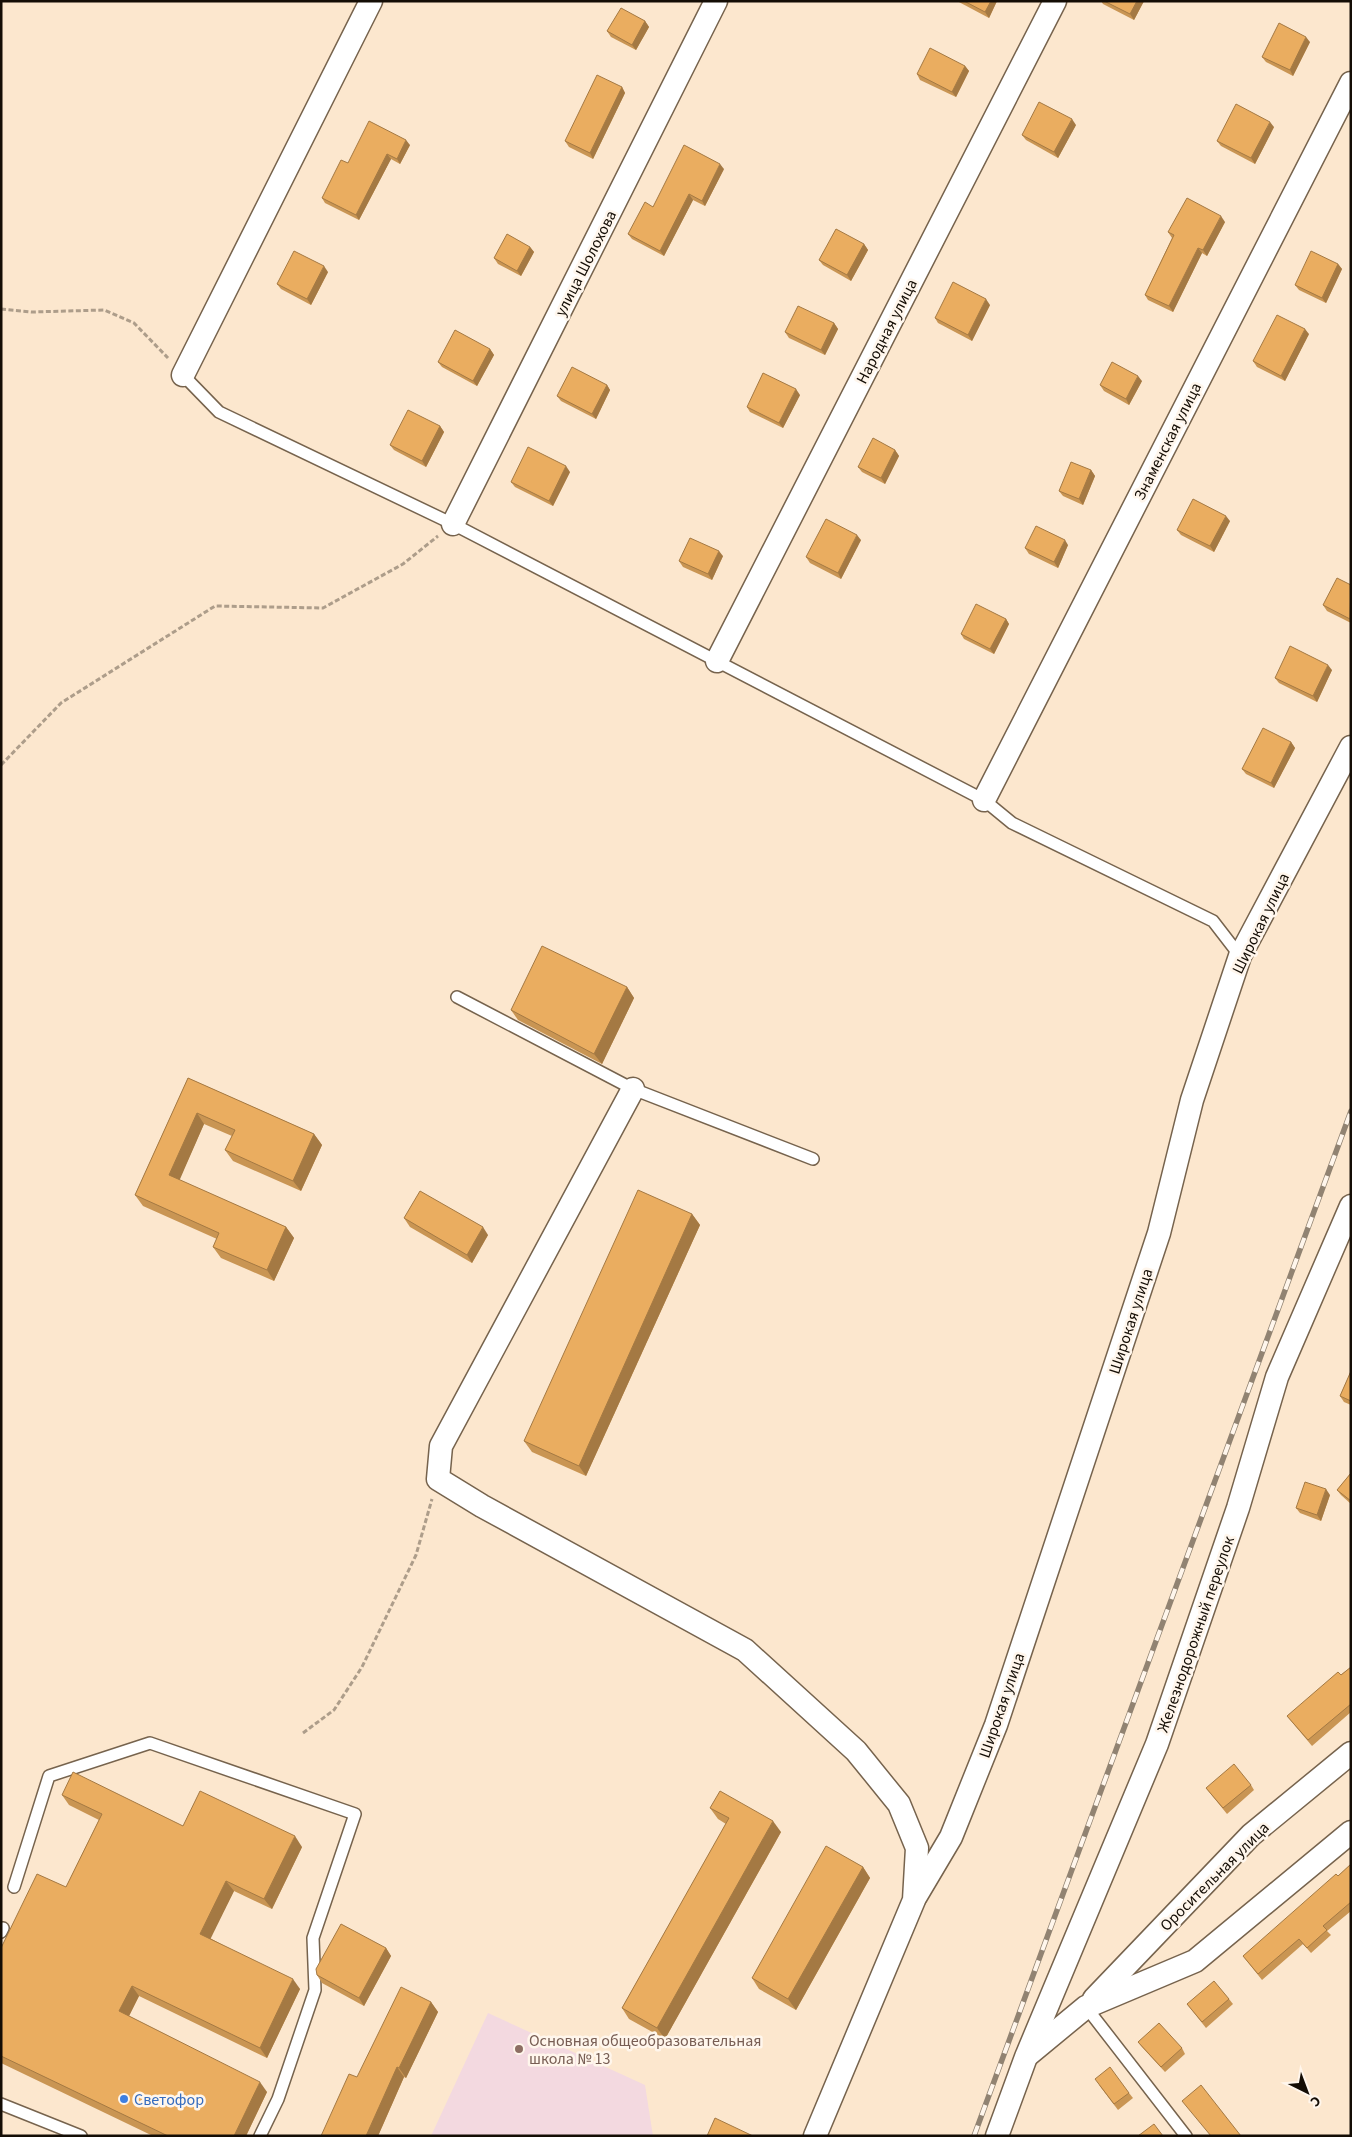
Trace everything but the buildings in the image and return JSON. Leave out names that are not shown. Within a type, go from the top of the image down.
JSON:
[{"type":"street","points":[[184,375],[372,1]]},
{"type":"street","name":"улица Шолохова","points":[[453,524],[716,1]]},
{"type":"street","name":"Народная улица","points":[[717,661],[1055,1]]},
{"type":"street","name":"Знаменская улица","points":[[984,800],[1351,83]]},
{"type":"street","name":"Широкая улица","points":[[914,1900],[951,1837],[996,1725],[1159,1233],[1192,1100],[1240,956],[1351,747]]},
{"type":"street","points":[[633,1089],[441,1446],[438,1479],[482,1506],[744,1650],[856,1751],[899,1804],[917,1848],[914,1900],[815,2136]]},
{"type":"street","name":"Железнодорожный переулок","points":[[1026,2057],[1157,1744],[1238,1508],[1277,1377],[1350,1212]]},
{"type":"street","name":"Оросительная улица","points":[[1026,2057],[1086,2008],[1251,1835],[1351,1753]]},
{"type":"street","name":"Оросительная улица","points":[[1086,2008],[1195,1960],[1351,1832]]},
{"type":"street","points":[[997,2136],[1026,2057]]},
{"type":"lane","points":[[184,375],[219,412],[453,524],[984,800],[1012,823],[1213,921],[1240,956]]},
{"type":"lane","points":[[457,997],[633,1089],[812,1159]]},
{"type":"lane","points":[[14,1887],[49,1776],[150,1743],[355,1814],[313,1938],[315,1990],[278,2099],[260,2136]]},
{"type":"lane","points":[[1086,2008],[1186,2136]]},
{"type":"lane","points":[[1,2104],[79,2135]]},
{"type":"path","points":[[1,308],[32,312],[104,310],[134,323],[184,375]]},
{"type":"path","points":[[1,765],[61,703],[215,606],[323,608],[402,564],[453,524]]},
{"type":"path","points":[[303,1733],[334,1710],[362,1667],[416,1556],[438,1479]]},
{"type":"shaded area","name":"Основная общеобразовательная школа № 13","points":[[488,2013],[645,2085],[653,2136],[431,2136]]},
{"type":"railway","points":[[974,2136],[1351,1111]]},
{"type":"place","name":"Основная общеобразовательная школа № 13","points":[[519,2049]]},
{"type":"place","name":"Светофор","points":[[124,2099]]}]
